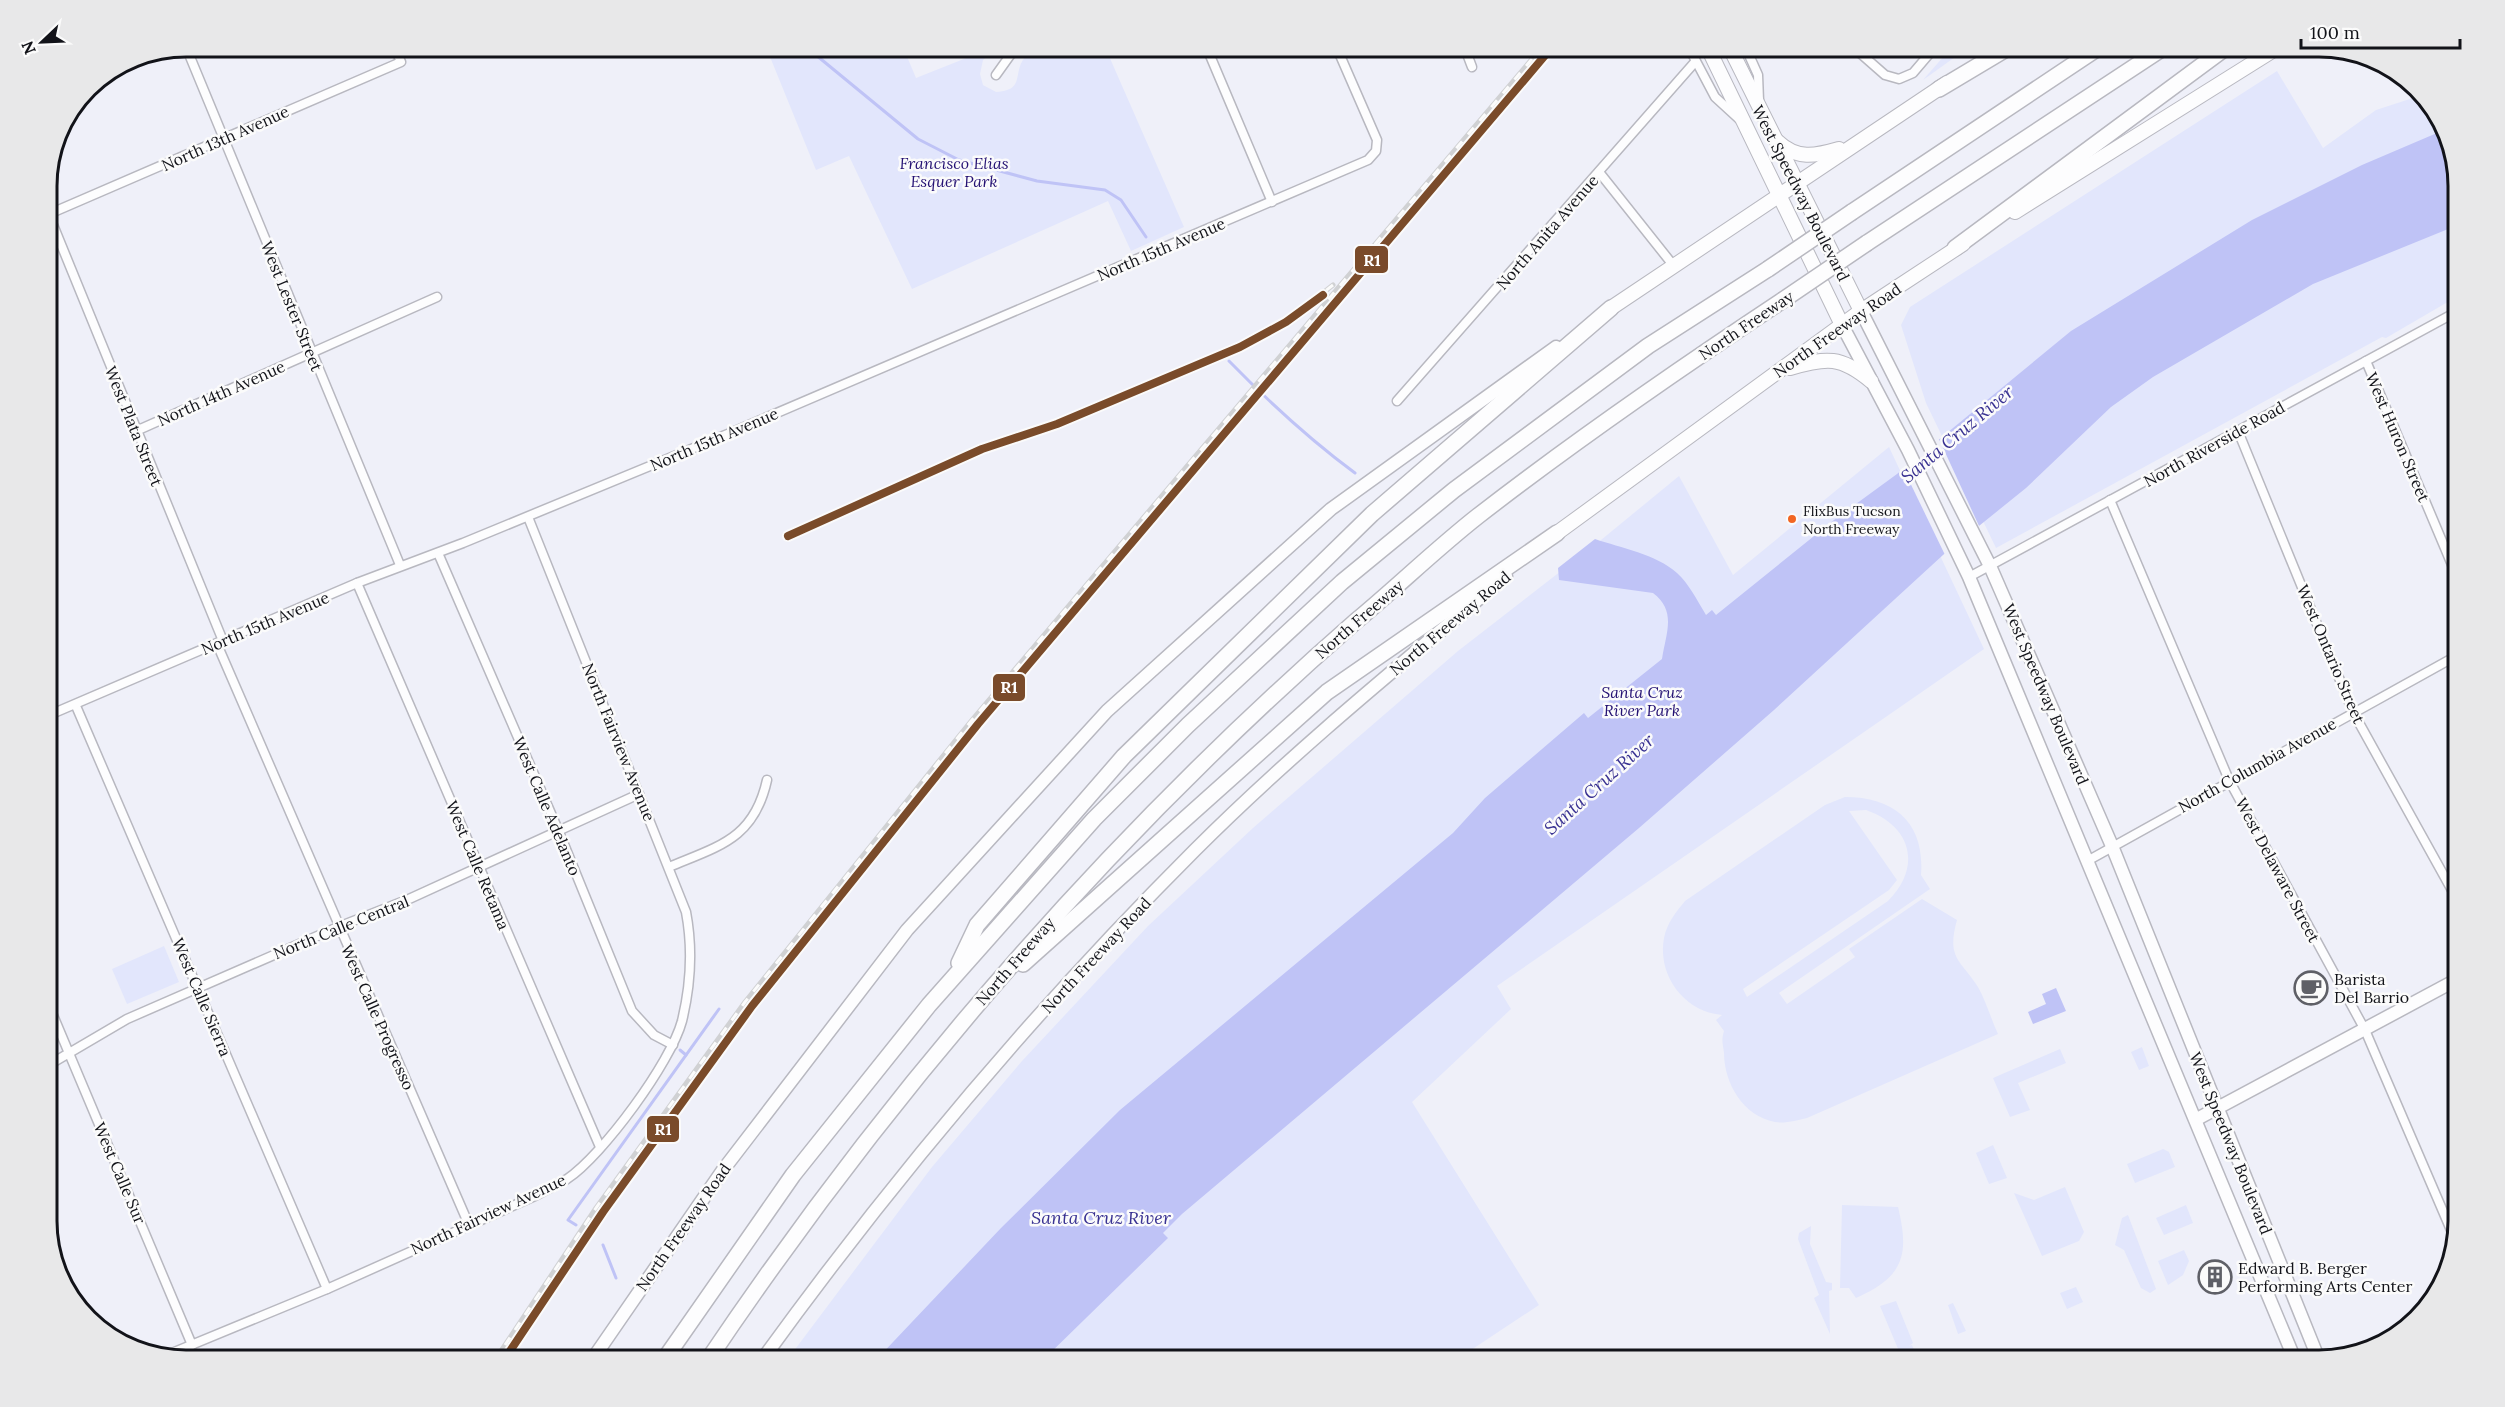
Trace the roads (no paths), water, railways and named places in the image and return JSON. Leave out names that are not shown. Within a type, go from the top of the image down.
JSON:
[{"type":"highway","points":[[1939,89],[1993,57]]},
{"type":"highway","name":"North Freeway","points":[[671,1350],[793,1175],[952,978],[1102,811],[1188,725],[1342,582],[1454,490],[1648,346],[1768,269],[2084,57]]},
{"type":"highway","name":"North Freeway","points":[[715,1350],[835,1180],[974,1008],[1119,847],[1291,678],[1475,518],[1664,379],[2149,57]]},
{"type":"highway","points":[[1955,248],[2213,57]]},
{"type":"highway","points":[[952,978],[977,925],[1124,756],[1372,514],[1611,308]]},
{"type":"highway","points":[[974,1008],[1327,692],[1557,532]]},
{"type":"main road","name":"West Speedway Boulevard","points":[[1712,57],[1778,196],[1961,559],[2089,860],[2291,1350]]},
{"type":"main road","name":"West Speedway Boulevard","points":[[1734,57],[1759,111],[1990,566],[2112,846],[2315,1350]]},
{"type":"main road","name":"North Freeway Road","points":[[599,1350],[723,1170],[907,930],[1107,711],[1331,509],[1673,265],[1939,89],[1983,57]]},
{"type":"main road","name":"North Freeway Road","points":[[769,1350],[854,1235],[967,1096],[1076,974],[1196,849],[1319,734],[1557,532],[1861,311],[1955,248],[2262,57]]},
{"type":"main road","points":[[1773,138],[1799,155],[1815,156],[1855,144]]},
{"type":"main road","points":[[1780,371],[1815,360],[1839,361],[1852,366],[1871,381]]},
{"type":"main road","points":[[2197,1119],[2448,984]]},
{"type":"street","name":"West Lester Street","points":[[190,57],[400,566]]},
{"type":"street","name":"North 13th Avenue","points":[[57,208],[401,62],[399,57]]},
{"type":"street","points":[[996,75],[1009,57]]},
{"type":"street","points":[[1211,57],[1272,202]]},
{"type":"street","name":"North 15th Avenue","points":[[57,713],[400,566],[528,517],[1368,160],[1376,151],[1374,133],[1340,57]]},
{"type":"street","points":[[1468,57],[1472,68]]},
{"type":"street","points":[[1693,57],[1715,97],[1741,121]]},
{"type":"street","points":[[1749,57],[1758,75],[1759,111]]},
{"type":"street","points":[[1865,57],[1885,75],[1895,79],[1912,73],[1926,57]]},
{"type":"street","name":"North Anita Avenue","points":[[1397,401],[1695,62]]},
{"type":"street","points":[[1599,172],[1673,265]]},
{"type":"street","name":"West Plata Street","points":[[57,234],[220,643]]},
{"type":"street","name":"North 14th Avenue","points":[[136,431],[437,297]]},
{"type":"street","name":"North Riverside Road","points":[[1969,577],[2448,316]]},
{"type":"street","name":"West Huron Street","points":[[2366,361],[2448,555]]},
{"type":"street","name":"West Ontario Street","points":[[2238,431],[2353,712],[2448,883]]},
{"type":"street","name":"West Delaware Street","points":[[2110,500],[2229,780],[2364,1030],[2448,1223]]},
{"type":"street","name":"North Fairview Avenue","points":[[179,1350],[327,1289],[568,1178],[600,1147],[632,1106],[673,1045],[682,1021],[691,970],[692,948],[686,912],[528,517]]},
{"type":"street","name":"West Calle Adelanto","points":[[438,553],[559,832],[632,1011],[654,1035],[673,1045]]},
{"type":"street","name":"West Calle Retama","points":[[357,584],[600,1147]]},
{"type":"street","name":"West Calle Progresso","points":[[220,643],[338,927],[469,1225]]},
{"type":"street","name":"North Columbia Avenue","points":[[2089,860],[2229,780],[2448,660]]},
{"type":"street","name":"West Calle Sierra","points":[[76,706],[327,1289]]},
{"type":"street","points":[[669,867],[718,847],[742,831],[755,816],[767,780]]},
{"type":"street","name":"North Calle Central","points":[[57,1061],[127,1019],[338,927],[409,899],[639,794]]},
{"type":"street","name":"West Calle Sur","points":[[57,1024],[192,1344]]},
{"type":"water","name":"Santa Cruz River","points":[[2437,133],[2446,161],[2448,229],[2313,284],[2153,377],[2111,407],[2026,488],[1943,555],[1774,710],[1639,828],[1182,1214],[1163,1233],[1168,1238],[1053,1350],[885,1350],[1001,1228],[1120,1110],[1453,833],[1485,798],[1584,713],[1588,718],[1662,659],[1668,623],[1667,615],[1665,607],[1653,593],[1559,580],[1558,568],[1595,539],[1649,556],[1669,566],[1693,592],[1706,615],[1712,610],[1716,615],[1834,520],[1897,474],[2071,331],[2252,220],[2362,165]]},
{"type":"water","points":[[2056,988],[2066,1011],[2033,1024],[2028,1012],[2046,1004],[2042,994]]},
{"type":"waterway","points":[[818,57],[918,139],[959,160],[1037,181],[1105,190],[1121,200],[1146,237]]},
{"type":"waterway","points":[[1229,361],[1290,420],[1355,473]]},
{"type":"waterway","points":[[576,1225],[568,1220],[719,1009]]},
{"type":"waterway","points":[[680,1050],[686,1055]]},
{"type":"waterway","points":[[603,1245],[616,1278]]},
{"type":"railway","points":[[502,1350],[596,1208],[745,1002],[972,720],[1534,57]]},
{"type":"railway","points":[[788,536],[982,449],[1057,424],[1240,347],[1286,322],[1333,285]]},
{"type":"place","name":"FlixBus Tucson North Freeway","points":[[1792,519]]},
{"type":"place","name":"Barista Del Barrio","points":[[2311,988]]},
{"type":"place","name":"Edward B. Berger Performing Arts Center","points":[[2215,1277]]},
{"type":"park label","name":"Francisco Elias Esquer Park","points":[[954,172]]},
{"type":"park label","name":"Santa Cruz River Park","points":[[1642,701]]}]
